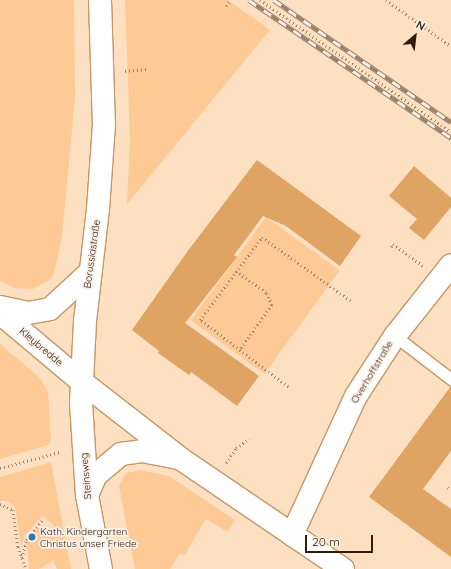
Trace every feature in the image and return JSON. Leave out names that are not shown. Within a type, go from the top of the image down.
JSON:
[{"type":"street","name":"Borussiastraße","points":[[82,382],[89,273],[98,209],[104,124],[100,0]]},
{"type":"street","name":"Overhoffstraße","points":[[292,535],[356,396],[395,336],[451,265]]},
{"type":"street","name":"Kleybredde","points":[[0,307],[28,314],[50,308],[89,273]]},
{"type":"street","name":"Kleybredde","points":[[0,313],[82,382]]},
{"type":"street","points":[[82,382],[181,458],[343,569]]},
{"type":"street","name":"Steinsweg","points":[[82,382],[87,495],[101,569]]},
{"type":"street","points":[[87,495],[96,475],[121,454],[142,451],[181,458]]},
{"type":"lane","points":[[395,336],[451,379]]},
{"type":"path","points":[[226,6],[230,0]]},
{"type":"path","points":[[260,0],[451,132]]},
{"type":"path","points":[[386,0],[451,46]]},
{"type":"path","points":[[119,72],[147,69]]},
{"type":"path","points":[[288,387],[200,320],[262,237],[351,301]]},
{"type":"path","points":[[391,247],[393,244],[422,266]]},
{"type":"path","points":[[236,271],[267,293],[272,305],[240,350]]},
{"type":"path","points":[[222,468],[236,448],[249,439]]},
{"type":"path","points":[[0,468],[60,452]]},
{"type":"path","points":[[0,504],[13,510],[22,558],[26,569]]},
{"type":"path","points":[[22,558],[26,540],[43,519]]},
{"type":"shaded area","points":[[0,0],[74,0],[75,97],[62,236],[54,274],[50,280],[33,289],[14,288],[0,281]]},
{"type":"shaded area","points":[[125,0],[228,0],[270,30],[127,204],[130,141]]},
{"type":"shaded area","points":[[266,217],[340,270],[264,374],[191,321]]},
{"type":"shaded area","points":[[0,344],[39,377],[48,391],[51,440],[48,445],[0,459]]},
{"type":"shaded area","name":"Kath. Kindergarten Christus unser Friede","points":[[51,462],[71,569],[57,569],[53,561],[39,569],[29,569],[27,542],[40,527],[49,533],[54,525],[42,516],[24,536],[21,549],[15,506],[7,501],[0,501],[0,477]]},
{"type":"shaded area","points":[[140,470],[169,476],[235,520],[228,532],[206,519],[184,556],[180,553],[170,569],[135,569],[119,486],[126,473]]},
{"type":"building","points":[[257,160],[361,236],[340,266],[286,226],[263,216],[234,255],[237,257],[185,323],[259,376],[237,406],[191,372],[189,375],[158,353],[159,351],[132,330],[187,252]]},
{"type":"building","points":[[414,166],[451,198],[451,207],[424,240],[409,228],[417,219],[389,196]]},
{"type":"building","points":[[451,386],[451,451],[423,489],[451,509],[451,557],[369,497]]},
{"type":"railway","points":[[249,0],[451,138]]},
{"type":"railway","points":[[274,0],[451,122]]},
{"type":"place","name":"Kath. Kindergarten Christus unser Friede","points":[[32,537]]}]
